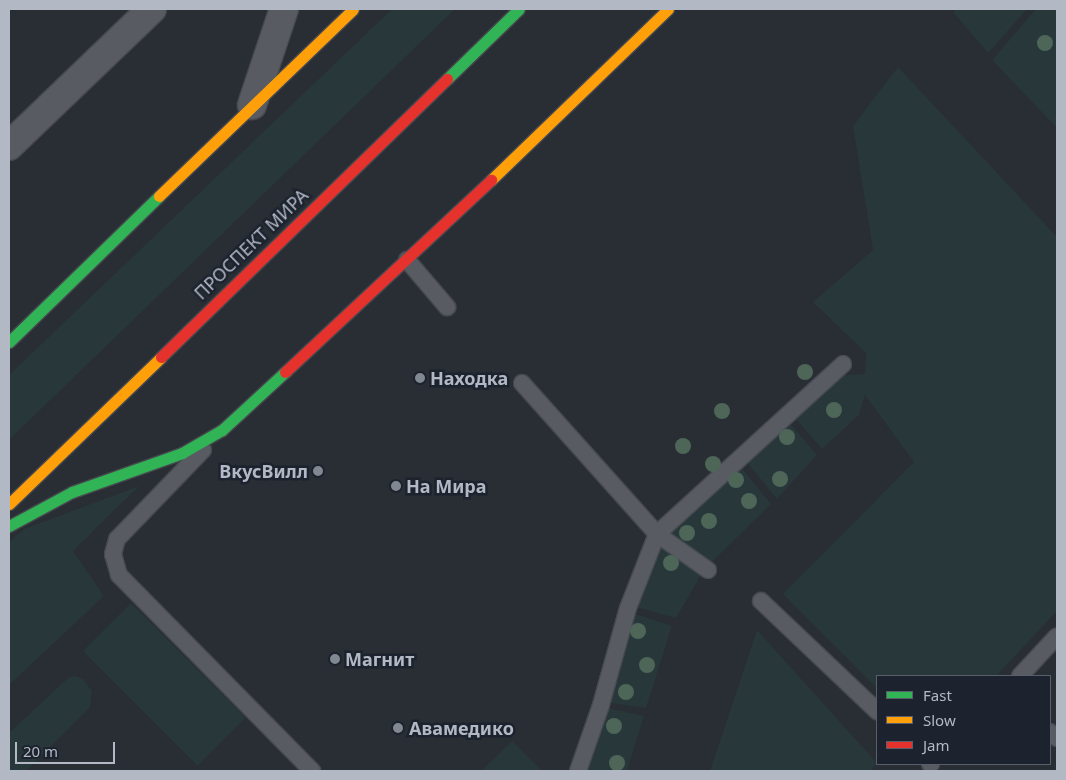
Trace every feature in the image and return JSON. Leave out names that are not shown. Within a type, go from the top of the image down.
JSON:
[{"type":"main road","points":[[9,342],[353,9]]},
{"type":"main road","name":"ПРОСПЕКТ МИРА","points":[[9,504],[519,9]]},
{"type":"main road","points":[[9,526],[72,492],[182,453],[222,430],[407,260],[668,9]]},
{"type":"street","points":[[9,146],[152,9]]},
{"type":"street","points":[[252,105],[284,9]]},
{"type":"lane","points":[[407,260],[447,308]]},
{"type":"lane","points":[[578,771],[604,696],[628,608],[657,534],[843,364]]},
{"type":"lane","points":[[522,384],[657,534],[708,570]]},
{"type":"lane","points":[[222,430],[117,539],[114,554],[119,575],[312,771]]},
{"type":"lane","points":[[761,601],[876,710]]},
{"type":"lane","points":[[1021,675],[1057,636]]},
{"type":"shaded area","points":[[392,9],[455,9],[9,440],[9,375]]},
{"type":"shaded area","points":[[957,9],[1027,9],[988,53],[953,12]]},
{"type":"shaded area","points":[[1036,9],[1057,9],[1057,128],[992,60]]},
{"type":"shaded area","points":[[898,67],[1057,237],[1057,611],[997,675],[876,675],[876,687],[783,594],[914,462],[865,395],[859,415],[822,449],[794,417],[834,376],[865,374],[866,353],[813,302],[873,250],[853,126]]},
{"type":"shaded area","points":[[788,421],[817,455],[777,499],[745,460]]},
{"type":"shaded area","points":[[740,466],[771,504],[708,566],[662,534]]},
{"type":"shaded area","points":[[139,486],[73,551],[104,596],[9,685],[9,542],[24,529]]},
{"type":"shaded area","points":[[659,539],[704,570],[676,618],[632,606]]},
{"type":"shaded area","points":[[131,603],[246,718],[197,766],[83,651]]},
{"type":"shaded area","points":[[630,612],[672,626],[646,708],[605,702]]},
{"type":"shaded area","points":[[757,630],[876,762],[870,771],[710,771]]},
{"type":"shaded area","points":[[76,676],[83,679],[92,691],[90,707],[26,771],[9,771],[9,733],[69,677]]},
{"type":"shaded area","points":[[603,707],[644,716],[627,771],[582,771]]},
{"type":"shaded area","points":[[512,741],[542,771],[481,771]]},
{"type":"traffic: fast","points":[[447,79],[519,9]]},
{"type":"traffic: fast","points":[[9,342],[159,196]]},
{"type":"traffic: fast","points":[[9,526],[72,492],[182,453],[222,430],[285,372]]},
{"type":"traffic: slow","points":[[159,196],[353,9]]},
{"type":"traffic: slow","points":[[491,180],[668,9]]},
{"type":"traffic: slow","points":[[9,504],[161,357]]},
{"type":"traffic: jam","points":[[161,357],[447,79]]},
{"type":"traffic: jam","points":[[285,372],[491,180]]},
{"type":"place","name":"Находка","points":[[420,378]]},
{"type":"place","name":"ВкусВилл","points":[[318,471]]},
{"type":"place","name":"На Мира","points":[[396,486]]},
{"type":"place","name":"Магнит","points":[[335,659]]},
{"type":"place","name":"Авамедико","points":[[398,728]]}]
